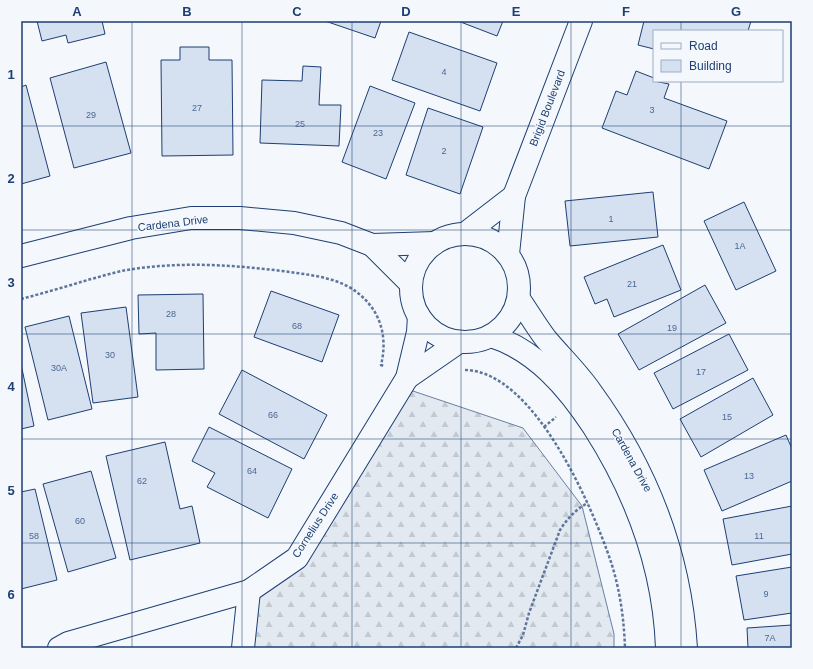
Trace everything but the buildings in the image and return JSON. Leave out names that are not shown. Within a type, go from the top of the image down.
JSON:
[{"type":"street","name":"Brigid Boulevard","points":[[508,254],[514,196],[581,21]]},
{"type":"street","points":[[466,233],[514,196]]},
{"type":"street","name":"Cardena Drive","points":[[21,256],[131,228],[191,218],[240,218],[294,223],[341,233],[372,244],[435,243]]},
{"type":"street","points":[[466,233],[482,236],[496,243],[508,254],[516,268],[519,283],[518,298],[514,314],[504,326],[491,336],[475,341],[458,342],[442,337],[429,328],[419,316],[413,300],[411,284],[415,268],[423,254],[435,243],[450,236],[466,233]]},
{"type":"street","name":"Cardena Drive","points":[[372,244],[411,284]]},
{"type":"street","name":"Cardena Drive","points":[[518,298],[545,338],[591,391],[620,435],[647,484],[660,518],[670,551],[683,606],[686,648]]},
{"type":"street","name":"Cornelius Drive","points":[[59,648],[68,643],[249,591],[297,558],[407,378],[418,332],[419,316]]},
{"type":"street","name":"Cardena Drive","points":[[491,336],[521,350],[545,367],[577,401],[618,468],[633,499],[655,565],[664,606],[667,648]]},
{"type":"street","name":"Cornelius Drive","points":[[407,378],[458,342]]},
{"type":"street","points":[[243,648],[249,591]]},
{"type":"path","points":[[516,648],[523,635],[560,530],[567,519],[582,506],[588,504]]},
{"type":"green space","points":[[401,387],[523,428],[582,506],[614,634],[614,648],[243,648],[249,591],[297,558]]}]
